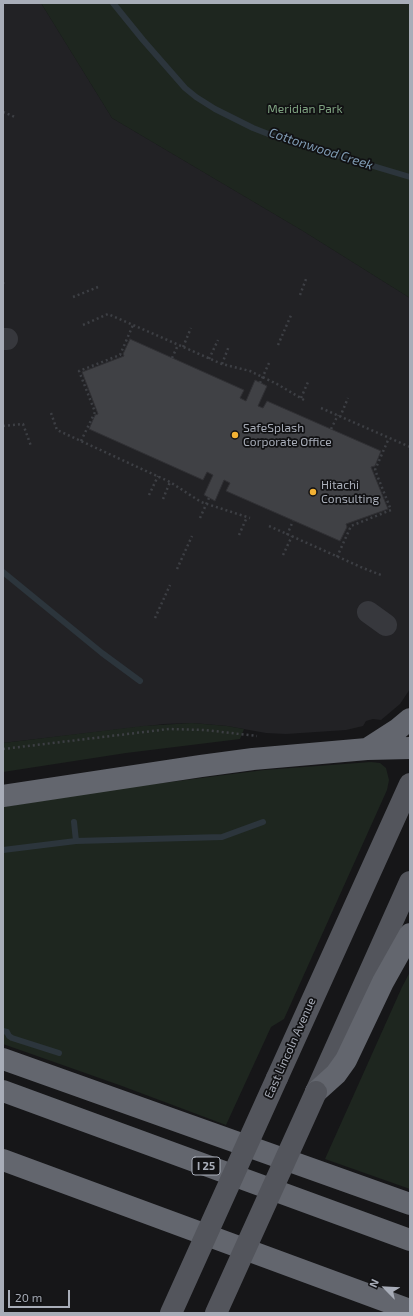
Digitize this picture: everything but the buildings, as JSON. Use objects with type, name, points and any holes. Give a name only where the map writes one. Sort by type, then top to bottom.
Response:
[{"type":"highway","points":[[367,749],[398,729],[410,718]]},
{"type":"highway","points":[[3,796],[201,766],[367,749],[410,748]]},
{"type":"highway","points":[[316,1092],[336,1074],[346,1060],[383,982],[410,934]]},
{"type":"highway","points":[[3,1059],[410,1204]]},
{"type":"highway","name":"I 25","points":[[3,1091],[410,1240]]},
{"type":"highway","points":[[3,1160],[410,1310]]},
{"type":"highway","points":[[3,1174],[124,1205]]},
{"type":"main road","name":"East Lincoln Avenue","points":[[171,1313],[410,784]]},
{"type":"main road","points":[[216,1313],[410,882]]},
{"type":"lane","points":[[368,612],[386,625]]},
{"type":"path","points":[[3,112],[15,117]]},
{"type":"path","points":[[300,295],[306,279]]},
{"type":"path","points":[[73,297],[98,287]]},
{"type":"path","points":[[278,345],[292,313]]},
{"type":"path","points":[[83,325],[108,314],[209,359],[243,369],[263,377],[302,399],[308,382]]},
{"type":"path","points":[[81,441],[95,412],[79,371],[120,355],[133,325]]},
{"type":"path","points":[[183,347],[191,328]]},
{"type":"path","points":[[209,359],[218,340]]},
{"type":"path","points":[[172,358],[178,345]]},
{"type":"path","points":[[222,364],[229,346]]},
{"type":"path","points":[[260,383],[269,363]]},
{"type":"path","points":[[331,429],[348,398]]},
{"type":"path","points":[[321,408],[410,447]]},
{"type":"path","points":[[51,413],[56,430],[158,476],[206,504],[248,517],[239,535]]},
{"type":"path","points":[[3,426],[23,424],[31,446]]},
{"type":"path","points":[[337,557],[351,526],[391,510],[375,470],[389,438]]},
{"type":"path","points":[[149,495],[158,476]]},
{"type":"path","points":[[162,499],[170,482]]},
{"type":"path","points":[[200,518],[209,498]]},
{"type":"path","points":[[288,535],[293,521]]},
{"type":"path","points":[[269,526],[380,575]]},
{"type":"path","points":[[177,569],[192,536]]},
{"type":"path","points":[[283,555],[292,536]]},
{"type":"path","points":[[155,618],[170,585]]},
{"type":"path","points":[[3,749],[169,729],[199,730],[263,736]]},
{"type":"shaded area","points":[[3,3],[41,3],[112,118],[303,231],[410,298],[410,689],[400,704],[381,720],[373,719],[366,721],[363,726],[346,730],[286,734],[266,733],[227,726],[192,723],[164,724],[3,743]]},
{"type":"green space","name":"Meridian Park","points":[[41,3],[410,3],[410,298],[303,231],[112,118]]},
{"type":"green space","points":[[192,723],[244,729],[240,739],[126,753],[3,772],[3,743],[143,726]]},
{"type":"green space","points":[[371,762],[380,763],[386,768],[389,780],[387,790],[284,1019],[271,1027],[226,1125],[3,1044],[3,807],[123,788],[264,770]]},
{"type":"green space","points":[[410,972],[410,1189],[325,1159]]},
{"type":"waterway","name":"Cottonwood Creek","points":[[113,3],[185,88],[215,109],[253,128],[276,137],[410,177]]},
{"type":"waterway","points":[[3,572],[102,653],[140,681]]},
{"type":"waterway","points":[[74,822],[76,841]]},
{"type":"waterway","points":[[3,850],[76,841],[222,837],[263,822]]},
{"type":"waterway","points":[[3,1031],[7,1032],[12,1038],[59,1053]]},
{"type":"place","name":"SafeSplash Corporate Office","points":[[235,435]]},
{"type":"place","name":"Hitachi Consulting","points":[[313,492]]}]
